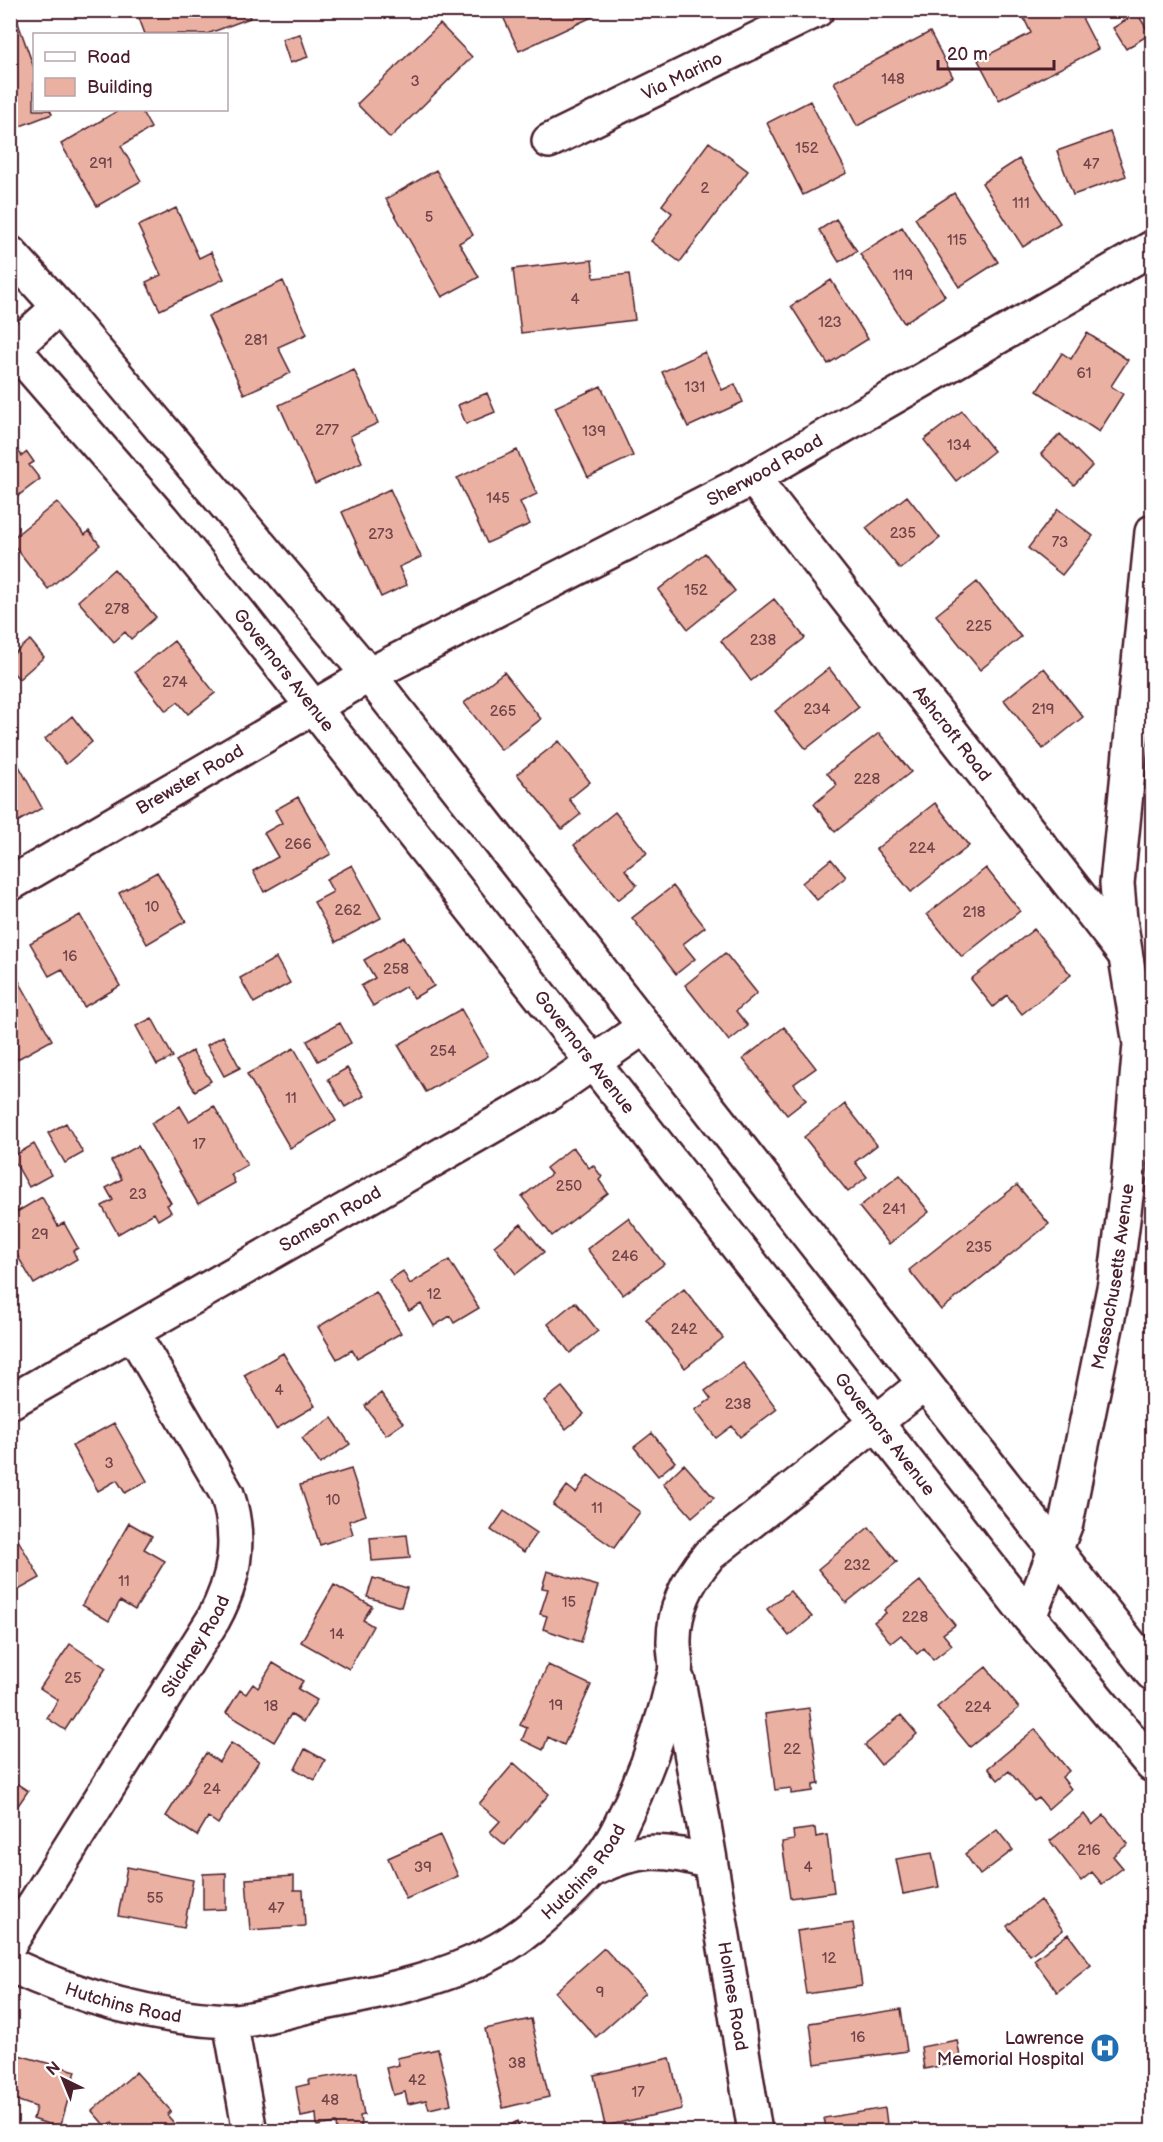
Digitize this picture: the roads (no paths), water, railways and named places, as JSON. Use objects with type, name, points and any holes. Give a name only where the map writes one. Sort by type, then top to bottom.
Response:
[{"type":"street","name":"Via Marino","points":[[549,141],[817,10]]},
{"type":"street","name":"Sherwood Road","points":[[369,675],[753,478],[1152,248]]},
{"type":"street","points":[[10,253],[59,307],[369,675],[1152,1673]]},
{"type":"street","points":[[12,347],[59,307]]},
{"type":"street","name":"Governors Avenue","points":[[12,347],[162,519],[1029,1617],[1152,1765]]},
{"type":"street","name":"Ashcroft Road","points":[[753,478],[1152,988]]},
{"type":"street","name":"Massachusetts Avenue","points":[[1029,1617],[1066,1523],[1115,1283],[1128,1180],[1140,1044],[1125,955],[1117,883],[1152,532]]},
{"type":"street","name":"Brewster Road","points":[[10,884],[369,675]]},
{"type":"street","name":"Samson Road","points":[[10,1402],[548,1094],[644,1027]]},
{"type":"street","name":"Stickney Road","points":[[10,1943],[213,1620],[226,1594],[234,1566],[235,1523],[227,1494],[133,1333]]},
{"type":"street","name":"Hutchins Road","points":[[10,1965],[68,1989],[137,2010],[230,2021],[345,1999],[445,1972],[476,1960],[528,1930],[596,1868],[620,1827],[662,1727],[676,1668],[674,1644],[679,1604],[698,1569],[709,1556],[924,1384]]},
{"type":"street","name":"Holmes Road","points":[[676,1668],[709,1862],[723,1929],[755,2132]]},
{"type":"street","points":[[596,1868],[621,1856],[643,1852],[663,1851],[709,1862]]},
{"type":"street","points":[[230,2021],[250,2132]]},
{"type":"place","name":"Lawrence Memorial Hospital","points":[[1105,2048]]}]
